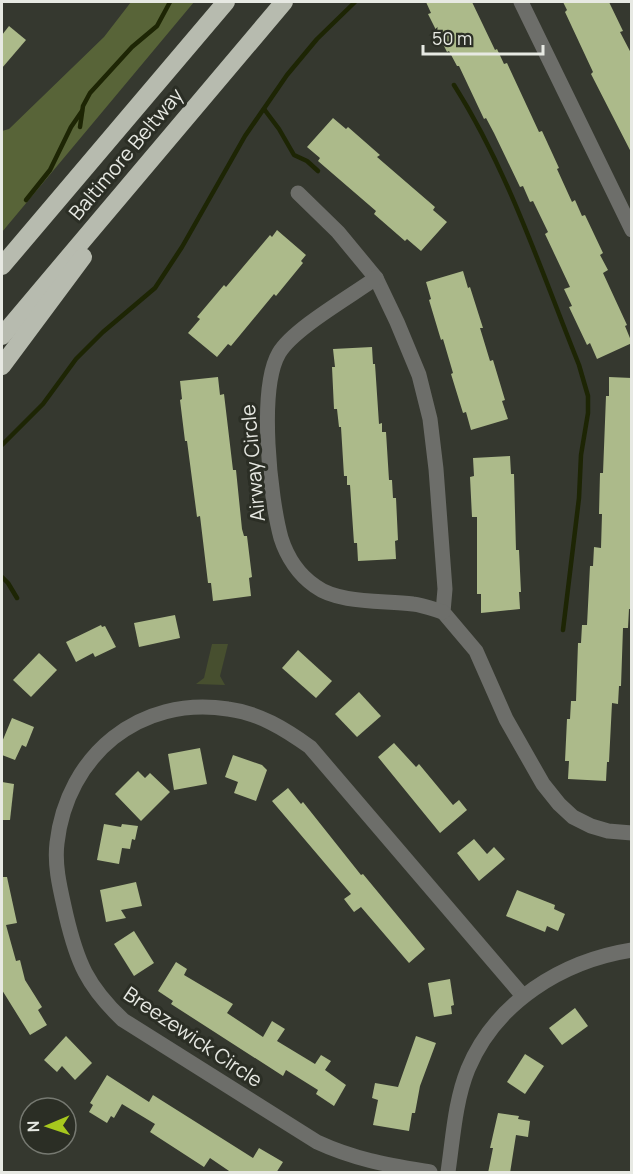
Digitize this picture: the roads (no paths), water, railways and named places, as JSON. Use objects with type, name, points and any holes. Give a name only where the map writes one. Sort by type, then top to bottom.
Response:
[{"type":"highway","name":"Baltimore Beltway","points":[[2,266],[226,2]]},
{"type":"highway","name":"Baltimore Beltway","points":[[2,336],[285,2]]},
{"type":"highway","points":[[2,366],[195,108]]},
{"type":"street","points":[[521,2],[632,230]]},
{"type":"street","points":[[298,193],[338,232],[376,278],[419,375],[430,419],[436,469],[445,589],[443,612],[476,651],[506,719],[543,784],[559,804],[573,817],[591,826],[608,831],[632,833]]},
{"type":"street","name":"Airway Circle","points":[[376,278],[292,336],[278,354],[270,381],[267,408],[272,491],[282,540],[295,567],[315,587],[338,597],[416,604],[443,612]]},
{"type":"street","name":"Breezewick Circle","points":[[430,1173],[345,1155],[317,1142],[123,1020],[102,1000],[86,977],[73,946],[58,877],[56,845],[61,819],[71,792],[87,764],[110,740],[138,721],[168,709],[198,706],[229,709],[259,717],[285,728],[310,747],[523,996]]},
{"type":"street","points":[[447,1173],[461,1090],[468,1070],[489,1034],[523,996],[541,983],[571,967],[598,957],[632,950]]},
{"type":"waterway","points":[[80,127],[83,106],[90,93],[132,47],[157,26],[170,2]]},
{"type":"waterway","points":[[2,445],[43,404],[76,359],[103,332],[155,288],[182,247],[245,136],[287,75],[317,39],[355,2]]},
{"type":"waterway","points":[[454,85],[474,118],[508,187],[579,365],[588,396],[579,498],[563,630]]},
{"type":"waterway","points":[[264,109],[294,155],[307,161],[318,171]]},
{"type":"waterway","points":[[26,200],[50,170],[71,127],[82,111]]},
{"type":"waterway","points":[[2,577],[17,598]]}]
